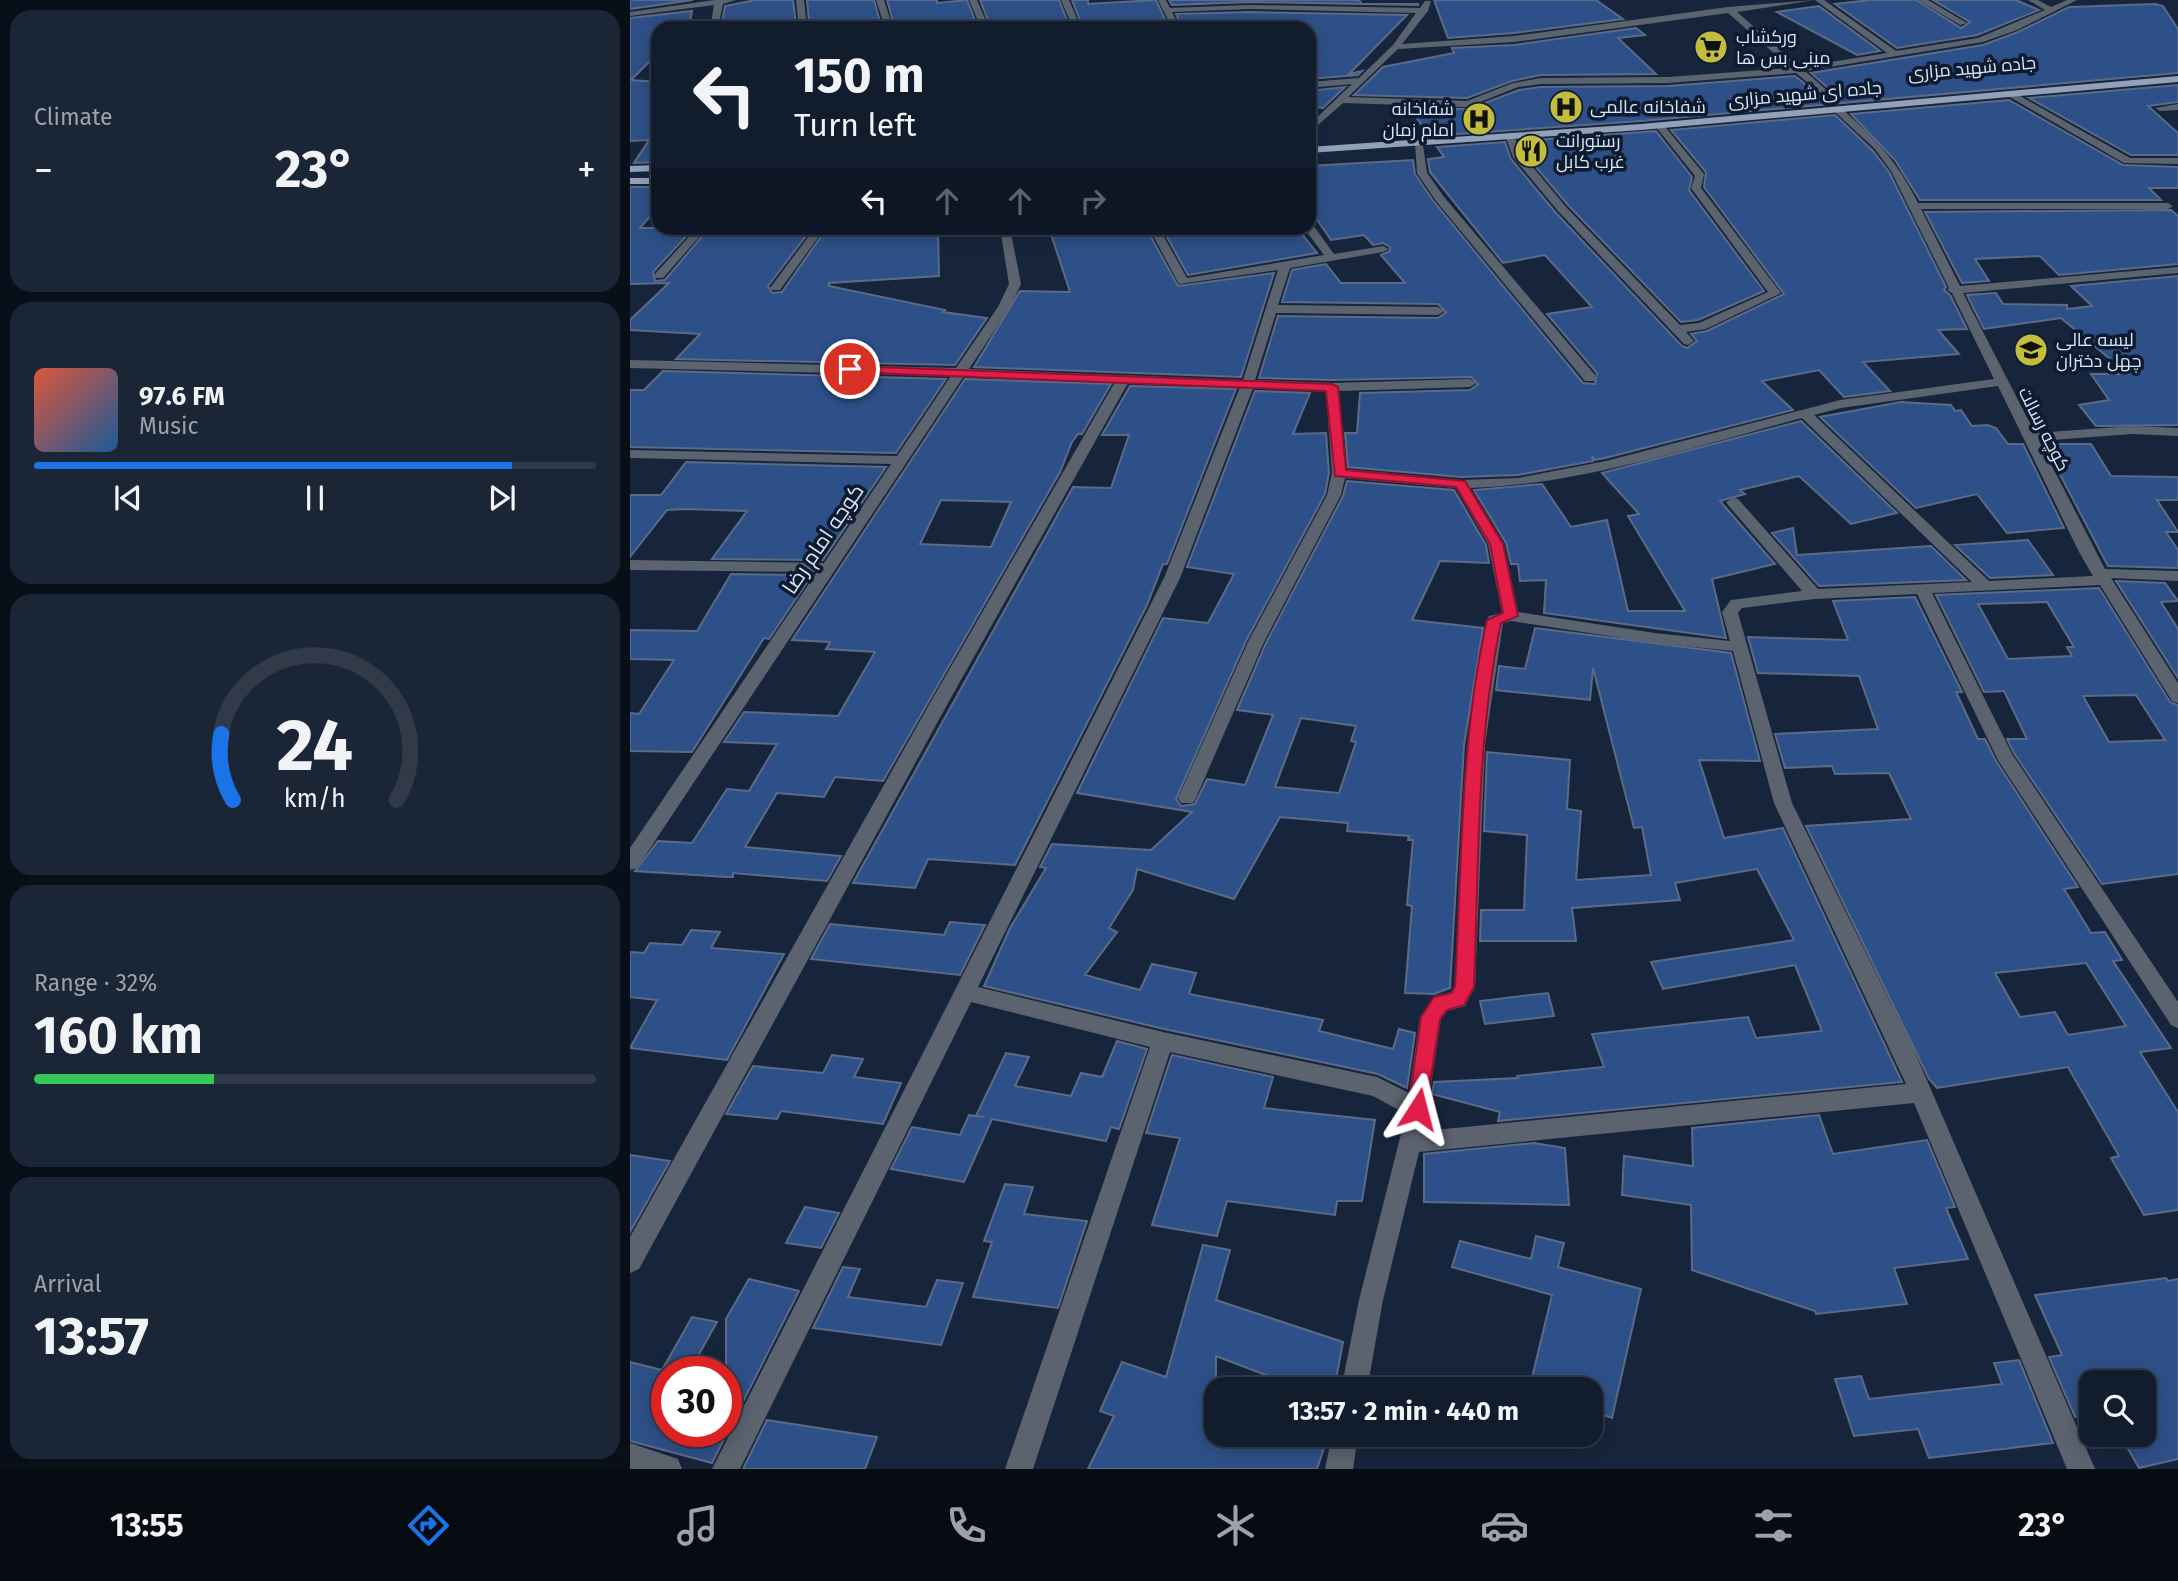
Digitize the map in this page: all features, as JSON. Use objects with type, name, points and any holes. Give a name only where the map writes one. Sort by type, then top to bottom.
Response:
[{"type":"main road","name":"جاده شهید مزاری","points":[[1894,93],[2178,68]]},
{"type":"main road","name":"جاده ای شهید مزاری","points":[[1316,150],[1418,145],[1658,125],[1836,101],[2011,94],[2178,79]]},
{"type":"main road","points":[[1817,99],[1836,101]]},
{"type":"main road","points":[[1316,138],[1631,116]]},
{"type":"main road","points":[[630,169],[651,168]]},
{"type":"main road","points":[[631,182],[651,181]]},
{"type":"street","points":[[630,14],[732,0]]},
{"type":"street","points":[[800,0],[802,21]]},
{"type":"street","points":[[880,0],[887,21]]},
{"type":"street","points":[[973,0],[982,21]]},
{"type":"street","points":[[1065,0],[1074,21]]},
{"type":"street","points":[[1162,0],[1173,21]]},
{"type":"street","points":[[1316,123],[1396,47],[1430,0]]},
{"type":"street","points":[[1396,47],[1514,39],[1811,0]]},
{"type":"street","points":[[1819,0],[1894,54]]},
{"type":"street","points":[[1922,0],[1964,23]]},
{"type":"street","points":[[2032,0],[2052,11]]},
{"type":"street","points":[[1340,100],[1468,104],[1516,85],[1541,81],[1742,78],[1980,40],[2073,0]]},
{"type":"street","points":[[715,21],[719,2]]},
{"type":"street","points":[[1168,10],[1247,4],[1424,10]]},
{"type":"street","name":"کوچه رسالت","points":[[1728,9],[1795,70],[1836,101],[1888,160],[2101,576],[2178,697]]},
{"type":"street","points":[[1316,84],[1362,80]]},
{"type":"street","points":[[2011,94],[2128,161],[2178,161]]},
{"type":"street","points":[[2160,108],[2178,107]]},
{"type":"street","points":[[1658,125],[1700,176],[1696,188],[1775,293],[1702,326],[1677,329]]},
{"type":"street","points":[[1511,138],[1517,155],[1562,209],[1688,341]]},
{"type":"street","points":[[1418,145],[1422,173],[1440,199],[1590,379]]},
{"type":"street","points":[[1913,206],[2168,206]]},
{"type":"street","points":[[659,276],[696,235]]},
{"type":"street","points":[[775,288],[815,235]]},
{"type":"street","name":"کوچه امام رضا","points":[[630,863],[635,846],[829,568],[1004,307],[1016,284],[1006,235]]},
{"type":"street","points":[[1158,235],[1183,282],[1382,248]]},
{"type":"street","points":[[1315,235],[1331,257]]},
{"type":"street","points":[[726,1469],[1172,578],[1248,383],[1285,266]]},
{"type":"street","points":[[1953,290],[2178,270]]},
{"type":"street","points":[[1272,309],[1438,311]]},
{"type":"street","points":[[630,364],[960,372],[1332,387],[1470,383]]},
{"type":"street","points":[[630,1261],[939,703],[1123,380]]},
{"type":"street","points":[[1339,473],[1461,484],[1518,482],[1607,465],[1840,404],[2000,382]]},
{"type":"street","points":[[1187,798],[1256,642],[1334,495],[1339,473],[1332,387]]},
{"type":"street","points":[[1804,413],[1986,586]]},
{"type":"street","points":[[2029,438],[2132,430],[2178,432]]},
{"type":"street","points":[[630,454],[902,460]]},
{"type":"street","points":[[1461,484],[1496,544],[1511,616]]},
{"type":"street","points":[[1733,502],[1814,594]]},
{"type":"street","points":[[630,565],[829,568]]},
{"type":"street","points":[[2081,1469],[1902,1048],[1783,803],[1730,612],[1737,604],[1814,594],[1986,586],[2101,576],[2178,576]]},
{"type":"street","points":[[1922,588],[2004,756],[2178,1018]]},
{"type":"street","points":[[1356,1377],[1371,1300],[1418,1109],[1431,1017],[1441,1003],[1458,1000],[1465,987],[1476,746],[1494,620],[1511,616],[1655,638],[1741,647]]},
{"type":"street","points":[[965,992],[1163,1041],[1377,1087],[1418,1109]]},
{"type":"street","points":[[1019,1469],[1163,1041]]},
{"type":"street","points":[[1409,1143],[1919,1093]]},
{"type":"street","points":[[1339,1469],[1343,1447]]},
{"type":"street","points":[[630,1456],[668,1469]]},
{"type":"building","points":[[630,0],[693,0],[630,9]]},
{"type":"building","points":[[755,0],[793,0],[796,21],[722,21],[725,6]]},
{"type":"building","points":[[807,0],[874,0],[880,21],[809,21]]},
{"type":"building","points":[[887,0],[937,0],[937,3],[967,0],[975,21],[893,21]]},
{"type":"building","points":[[980,0],[1059,0],[1067,21],[988,21]]},
{"type":"building","points":[[1072,0],[1088,0],[1088,4],[1156,0],[1166,21],[1080,21]]},
{"type":"building","points":[[1169,0],[1359,0],[1362,4],[1250,2],[1172,5]]},
{"type":"building","points":[[1434,0],[1596,0],[1623,19],[1514,33],[1448,38]]},
{"type":"building","points":[[1871,0],[1916,0],[1961,28],[1970,22],[1933,0],[2016,0],[2039,10],[1977,35],[1897,48],[1835,4]]},
{"type":"building","points":[[1819,6],[1880,51],[1857,55],[1777,12]]},
{"type":"building","points":[[2163,6],[2178,29],[2178,73],[1641,121],[1429,136],[1414,114],[1407,114],[1407,108],[1469,109],[1519,90],[1541,87],[1668,86],[1795,76],[1830,104],[1837,96],[1811,73],[1983,45],[2018,32],[2069,7]]},
{"type":"building","points":[[692,11],[690,21],[651,21],[651,60],[631,80],[651,81],[651,162],[634,163],[649,140],[630,141],[630,18]]},
{"type":"building","points":[[1250,12],[1407,15],[1349,74],[1362,71],[1358,75],[1316,78],[1316,21],[1179,21],[1176,14]]},
{"type":"building","points":[[1636,28],[1645,35],[1618,38],[1656,74],[1541,75],[1512,81],[1467,98],[1354,95],[1383,67],[1454,53],[1452,48],[1514,45]]},
{"type":"building","points":[[2178,85],[2178,102],[2148,106],[2178,133],[2178,155],[2131,155],[2029,98]]},
{"type":"building","points":[[1345,87],[1323,108],[1316,107],[1316,90]]},
{"type":"building","points":[[2009,100],[2123,165],[2178,167],[2178,188],[2149,188],[2161,200],[1920,200],[1895,160],[1851,114]]},
{"type":"building","points":[[1835,115],[1873,151],[1889,172],[1946,287],[1944,290],[1950,295],[1967,329],[1938,330],[1959,354],[1863,362],[1890,391],[1844,397],[1819,370],[1762,381],[1793,410],[1605,458],[1595,460],[1592,456],[1593,461],[1518,475],[1461,477],[1348,467],[1345,433],[1357,433],[1360,393],[1470,390],[1478,384],[1471,377],[1332,380],[1259,378],[1278,316],[1438,318],[1446,312],[1438,304],[1282,302],[1292,270],[1326,264],[1341,283],[1405,283],[1381,255],[1390,251],[1390,247],[1383,243],[1373,245],[1364,235],[1331,240],[1316,218],[1316,166],[1413,160],[1415,174],[1434,202],[1583,383],[1595,384],[1597,373],[1547,314],[1592,307],[1545,255],[1503,263],[1430,172],[1428,159],[1444,157],[1437,147],[1505,142],[1511,159],[1556,213],[1682,346],[1687,348],[1697,341],[1691,334],[1707,331],[1784,294],[1704,187],[1706,172],[1671,130]]},
{"type":"building","points":[[1656,131],[1692,177],[1689,190],[1764,291],[1698,320],[1681,322],[1568,205],[1524,153],[1519,141]]},
{"type":"building","points":[[630,187],[651,187],[651,215],[640,228],[651,228],[651,235],[687,235],[653,272],[655,281],[665,280],[703,235],[807,235],[768,286],[772,293],[782,292],[822,235],[938,235],[939,276],[829,283],[829,286],[945,310],[943,312],[987,318],[955,365],[676,359],[700,334],[630,330],[630,320],[669,283],[630,284]]},
{"type":"building","points":[[2171,210],[2178,216],[2178,264],[2059,275],[2040,256],[1975,259],[1989,281],[1962,283],[1925,212]]},
{"type":"building","points":[[1051,235],[1150,235],[1178,286],[1274,273],[1241,377],[974,367],[1020,291],[1070,292]]},
{"type":"building","points":[[1166,235],[1303,235],[1317,253],[1188,275]]},
{"type":"building","points":[[2178,276],[2178,425],[2096,426],[2079,405],[2109,400],[2091,374],[2128,374],[2061,318],[1984,329],[1967,295],[1996,293],[2003,304],[2067,305],[2067,309],[2092,306],[2071,286]]},
{"type":"building","points":[[663,371],[946,379],[896,453],[630,447],[630,390],[644,390]]},
{"type":"building","points":[[965,379],[1111,384],[1082,434],[1078,434],[1072,442],[1060,472],[883,781],[835,777],[824,797],[777,793],[745,847],[841,856],[827,881],[733,873],[733,877],[727,877],[635,871],[658,841],[692,843],[727,789],[749,791],[777,744],[724,742],[744,712],[838,716],[875,652],[826,649],[830,642],[792,640]],"holes":[[[941,500],[1011,502],[991,547],[920,544]]]},
{"type":"building","points":[[1130,386],[1236,389],[1167,564],[1163,564],[1147,605],[1015,865],[928,859],[915,888],[853,883],[1073,487],[1111,488],[1129,435],[1102,435]]},
{"type":"building","points":[[1255,391],[1310,393],[1293,434],[1326,433],[1329,473],[1325,494],[1246,641],[1176,799],[1181,806],[1195,804],[1207,779],[1245,785],[1273,715],[1237,710],[1266,643],[1343,496],[1347,481],[1454,490],[1486,545],[1489,563],[1440,561],[1412,620],[1483,628],[1464,745],[1450,988],[1434,994],[1405,993],[1412,906],[1407,905],[1413,840],[1408,840],[1409,836],[1347,831],[1348,823],[1280,817],[1234,899],[1137,869],[1133,890],[1109,928],[1117,932],[1085,975],[1140,990],[1152,964],[1196,973],[1189,994],[1323,1020],[1319,1031],[1393,1049],[1399,1029],[1415,1033],[1407,1088],[1378,1074],[1164,1029],[984,986],[1010,928],[1046,868],[1040,867],[1052,844],[1151,850],[1192,812],[1077,793],[1163,618],[1208,623],[1234,574],[1187,567]],"holes":[[[1301,718],[1356,726],[1351,741],[1356,742],[1339,793],[1275,787]]]},
{"type":"building","points":[[1901,402],[1951,405],[1955,411],[1961,410],[1972,426],[1988,425],[1996,428],[2008,444],[2023,444],[2064,528],[2007,533],[1977,494],[1916,508],[1820,417]]},
{"type":"building","points":[[1801,421],[1897,513],[1851,524],[1799,476],[1740,490],[1745,494],[1720,501],[1775,564],[1712,579],[1726,638],[1544,613],[1546,580],[1520,581],[1518,564],[1511,564],[1506,543],[1474,490],[1542,484],[1571,527],[1607,520],[1628,611],[1685,611],[1628,516],[1639,514],[1602,473]]},
{"type":"building","points":[[2044,444],[2091,444],[2111,476],[2178,477],[2178,500],[2157,500],[2178,532],[2166,532],[2178,550],[2178,568],[2108,566]]},
{"type":"building","points":[[686,462],[886,467],[823,560],[712,559],[747,511],[685,509],[667,510],[630,557],[630,495],[661,495]]},
{"type":"building","points":[[1793,528],[1797,555],[1931,546],[1966,580],[1819,586],[1772,533]]},
{"type":"building","points":[[2028,540],[2053,575],[1990,578],[1955,545]]},
{"type":"building","points":[[731,574],[812,575],[769,639],[764,638],[692,752],[630,751],[630,713],[639,714],[674,660],[630,659],[630,630],[697,631]]},
{"type":"building","points":[[2116,581],[2165,583],[2178,601],[2161,602],[2178,629],[2178,678]]},
{"type":"building","points":[[2099,588],[2170,702],[2178,705],[2178,874],[2102,884],[2014,753],[2007,739],[2027,739],[2004,691],[1984,692],[1936,595]],"holes":[[[2047,602],[2074,647],[2067,647],[2072,656],[2008,659],[1978,604]],[[2136,695],[2165,740],[2109,742],[2083,696]]]},
{"type":"building","points":[[1915,597],[1962,692],[1956,692],[1978,739],[1985,739],[1996,761],[2078,887],[2064,889],[2091,933],[2105,932],[2122,960],[2113,961],[2171,1048],[2140,1052],[2178,1112],[2178,1210],[2144,1215],[2111,1158],[2119,1156],[2068,1067],[1937,1088],[1929,1079],[1806,826],[1911,819],[1889,773],[1835,774],[1832,766],[1785,768],[1775,734],[1878,729],[1859,676],[1758,673],[1748,637],[1848,640],[1833,601]],"holes":[[[2086,963],[2126,1026],[2068,1035],[2055,1012],[2020,1017],[1995,973]]]},
{"type":"building","points":[[1535,628],[1731,653],[1760,761],[1699,760],[1724,838],[1783,828],[1902,1082],[1498,1121],[1500,1112],[1432,1094],[1434,1082],[1518,1078],[1517,1076],[1604,1067],[1592,1034],[1748,1017],[1756,1038],[1822,1031],[1795,965],[1663,989],[1651,962],[1794,940],[1757,869],[1675,883],[1680,900],[1572,908],[1576,941],[1480,941],[1481,910],[1524,910],[1527,835],[1484,831],[1487,752],[1570,760],[1567,809],[1581,811],[1576,880],[1651,875],[1642,827],[1634,828],[1593,668],[1590,700],[1496,690],[1499,666],[1525,669]]},
{"type":"building","points":[[950,922],[985,925],[960,975],[811,959],[830,924],[944,935]]},
{"type":"building","points":[[691,930],[720,932],[711,948],[784,954],[727,1060],[630,1048],[657,1000],[630,997],[630,952],[644,953],[650,943],[682,945]]},
{"type":"building","points":[[1548,993],[1554,1016],[1485,1024],[1480,1001]]},
{"type":"building","points":[[1117,1041],[1147,1049],[1119,1129],[1111,1127],[1106,1141],[992,1119],[964,1182],[891,1169],[912,1127],[960,1135],[969,1115],[976,1116],[1006,1053],[1029,1057],[1015,1086],[1071,1096],[1081,1073],[1102,1077]]},
{"type":"building","points":[[832,1055],[863,1059],[854,1077],[901,1083],[883,1124],[781,1111],[777,1119],[726,1114],[753,1066],[823,1073]]},
{"type":"building","points":[[1172,1055],[1273,1077],[1264,1108],[1375,1120],[1362,1201],[1337,1201],[1335,1215],[1227,1201],[1217,1236],[1152,1225],[1180,1138],[1146,1133]]},
{"type":"building","points":[[1819,1115],[1833,1154],[1927,1140],[1955,1207],[1946,1208],[1968,1259],[1894,1268],[1907,1304],[1816,1314],[1815,1311],[1692,1270],[1691,1205],[1622,1195],[1624,1156],[1693,1166],[1692,1128]]},
{"type":"building","points":[[1534,1143],[1565,1148],[1569,1205],[1424,1202],[1424,1154]]},
{"type":"building","points":[[630,1155],[670,1161],[630,1232]]},
{"type":"building","points":[[1005,1184],[1033,1187],[1024,1214],[1087,1221],[1058,1308],[973,1297],[992,1242],[984,1241]]},
{"type":"building","points":[[805,1207],[839,1213],[821,1248],[786,1243]]},
{"type":"building","points":[[1536,1236],[1564,1243],[1558,1267],[1641,1289],[1612,1418],[1603,1415],[1603,1377],[1532,1377],[1552,1295],[1452,1267],[1460,1241],[1531,1259]]},
{"type":"building","points":[[1203,1245],[1230,1250],[1216,1300],[1343,1342],[1336,1377],[1271,1377],[1216,1356],[1216,1377],[1204,1377],[1204,1447],[1321,1447],[1324,1448],[1317,1469],[1088,1469],[1114,1416],[1100,1411],[1122,1362],[1166,1377]]},
{"type":"building","points":[[843,1267],[860,1269],[848,1297],[926,1307],[937,1280],[963,1283],[941,1345],[813,1328]]},
{"type":"building","points":[[2166,1278],[2168,1281],[2178,1279],[2178,1459],[2139,1468],[2127,1447],[2156,1447],[2156,1370],[2079,1370],[2079,1416],[2075,1417],[2049,1357],[2062,1355],[2035,1295]]},
{"type":"building","points":[[749,1279],[799,1291],[742,1404],[742,1356],[726,1356],[726,1319]]},
{"type":"building","points":[[692,1317],[717,1322],[698,1356],[670,1356]]},
{"type":"building","points":[[2019,1360],[2053,1443],[1929,1458],[1918,1429],[1854,1436],[1835,1379],[1861,1376],[1869,1399],[2002,1384],[1994,1363]]},
{"type":"building","points":[[630,1362],[651,1367],[651,1447],[630,1441]]},
{"type":"building","points":[[767,1420],[877,1437],[865,1469],[743,1469]]},
{"type":"building","points":[[652,1447],[720,1447],[712,1463]]},
{"type":"place","name":"ورکشاب مینی بس ها","points":[[1711,47]]},
{"type":"place","name":"شفاخانه عالمی","points":[[1566,107]]},
{"type":"place","name":"شفاخانه امام زمان","points":[[1479,119]]},
{"type":"place","name":"رستورانت غرب کابل","points":[[1531,151]]},
{"type":"place","name":"لیسه عالی چهل دختران","points":[[2031,350]]},
{"type":"route","points":[[850,369],[1332,387],[1339,473],[1461,484],[1496,544],[1511,616],[1494,620],[1476,746],[1465,987],[1458,1000],[1441,1003],[1431,1017],[1418,1109]]}]
